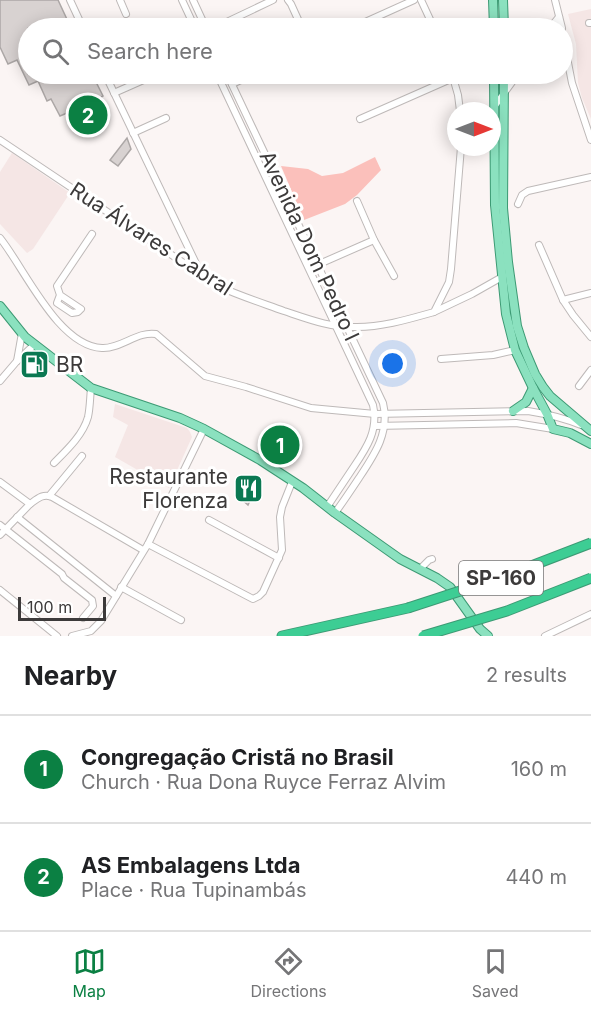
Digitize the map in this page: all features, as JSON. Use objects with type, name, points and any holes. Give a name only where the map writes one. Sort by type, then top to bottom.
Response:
[{"type":"highway","name":"SP-160","points":[[282,636],[408,608],[497,579],[591,543]]},
{"type":"highway","name":"SP-160","points":[[423,636],[507,611],[591,578]]},
{"type":"main road","points":[[493,0],[496,18]]},
{"type":"main road","points":[[503,0],[504,18]]},
{"type":"main road","points":[[493,102],[494,84]]},
{"type":"main road","points":[[504,84],[503,208],[508,262],[518,326],[524,348],[543,387],[550,396],[590,430]]},
{"type":"main road","points":[[494,156],[495,205],[506,314],[516,350],[554,429],[570,433],[591,444]]},
{"type":"main road","points":[[0,306],[34,345],[91,388],[180,418],[204,429],[260,460],[400,559],[437,578],[450,587],[481,633],[488,636]]},
{"type":"main road","points":[[513,411],[526,402],[533,388]]},
{"type":"street","points":[[70,0],[78,18]]},
{"type":"street","points":[[120,0],[126,14]]},
{"type":"street","points":[[190,18],[183,2],[192,0],[201,18]]},
{"type":"street","points":[[235,18],[273,0]]},
{"type":"street","points":[[288,0],[297,18]]},
{"type":"street","points":[[374,18],[414,0]]},
{"type":"street","points":[[421,0],[429,18]]},
{"type":"street","points":[[555,0],[559,17]]},
{"type":"street","points":[[110,84],[202,277]]},
{"type":"street","points":[[114,93],[134,84]]},
{"type":"street","name":"Avenida Dom Pedro I","points":[[222,84],[373,405],[375,426],[368,446],[327,507]]},
{"type":"street","name":"Avenida Dom Pedro I","points":[[232,84],[383,403],[386,414],[382,439],[375,453],[335,513]]},
{"type":"street","points":[[360,119],[436,84]]},
{"type":"street","points":[[454,84],[457,102]]},
{"type":"street","points":[[498,102],[511,84]]},
{"type":"street","points":[[573,84],[589,127],[591,140]]},
{"type":"street","points":[[133,132],[166,118]]},
{"type":"street","points":[[247,139],[256,134]]},
{"type":"street","name":"Rua Álvares Cabral","points":[[0,140],[202,277],[239,295],[314,321],[347,327],[382,325],[434,312],[502,277]]},
{"type":"street","points":[[434,312],[443,295],[451,269],[461,156]]},
{"type":"street","points":[[518,204],[522,195],[528,191],[591,177]]},
{"type":"street","points":[[357,201],[374,240],[394,276]]},
{"type":"street","points":[[60,295],[57,286],[92,234]]},
{"type":"street","points":[[0,238],[56,320],[79,340],[97,347],[112,347],[148,334],[156,334],[205,376],[311,408],[375,414],[528,411],[567,419],[590,430]]},
{"type":"street","points":[[317,265],[374,240]]},
{"type":"street","points":[[539,244],[563,300],[591,337]]},
{"type":"street","points":[[563,300],[591,293]]},
{"type":"street","points":[[16,361],[22,333]]},
{"type":"street","points":[[0,381],[16,361],[34,345]]},
{"type":"street","points":[[441,359],[493,355],[516,350]]},
{"type":"street","points":[[579,386],[591,370]]},
{"type":"street","points":[[54,463],[73,444],[86,423],[91,388]]},
{"type":"street","points":[[375,426],[516,423],[554,429]]},
{"type":"street","points":[[72,636],[91,631],[97,626],[146,547],[204,429]]},
{"type":"street","points":[[49,496],[82,456]]},
{"type":"street","points":[[0,482],[30,504]]},
{"type":"street","points":[[0,535],[3,527],[30,504],[42,496],[49,496],[252,599],[263,592],[282,550],[280,517],[292,482]]},
{"type":"street","points":[[17,517],[116,596]]},
{"type":"street","points":[[209,520],[279,558]]},
{"type":"street","points":[[3,527],[92,600],[93,606],[83,618]]},
{"type":"street","points":[[420,569],[432,559]]},
{"type":"street","points":[[121,587],[181,620]]},
{"type":"street","points":[[0,590],[57,636]]},
{"type":"street","points":[[545,636],[591,614]]},
{"type":"shaded area","points":[[591,9],[591,119],[578,83],[573,18],[569,18],[568,14]]},
{"type":"shaded area","points":[[12,153],[70,193],[33,249],[27,253],[0,224],[0,172]]},
{"type":"shaded area","points":[[375,157],[381,170],[357,195],[345,204],[304,220],[281,166],[308,169],[322,176],[343,173]]},
{"type":"shaded area","points":[[115,404],[187,428],[190,432],[192,437],[169,488],[115,457],[128,425],[113,417]]},
{"type":"building","points":[[0,0],[58,0],[66,18],[18,18],[18,62],[17,60],[8,64],[0,47]]},
{"type":"building","points":[[39,84],[97,84],[109,115],[75,131],[67,113],[60,116],[51,99],[47,101]]},
{"type":"building","points":[[127,138],[131,149],[118,166],[110,160]]},
{"type":"building","name":"BR","points":[[32,354],[46,365],[37,376],[24,366]]},
{"type":"building","points":[[277,424],[299,436],[280,465],[261,453]]},
{"type":"building","name":"Restaurante Florenza","points":[[248,476],[259,481],[248,505],[238,496]]},
{"type":"place","name":"AS Embalagens Ltda","points":[[88,115]]},
{"type":"place","name":"BR","points":[[35,365]]},
{"type":"place","name":"Congregação Cristã no Brasil","points":[[280,445]]},
{"type":"place","name":"Restaurante Florenza","points":[[249,489]]}]
